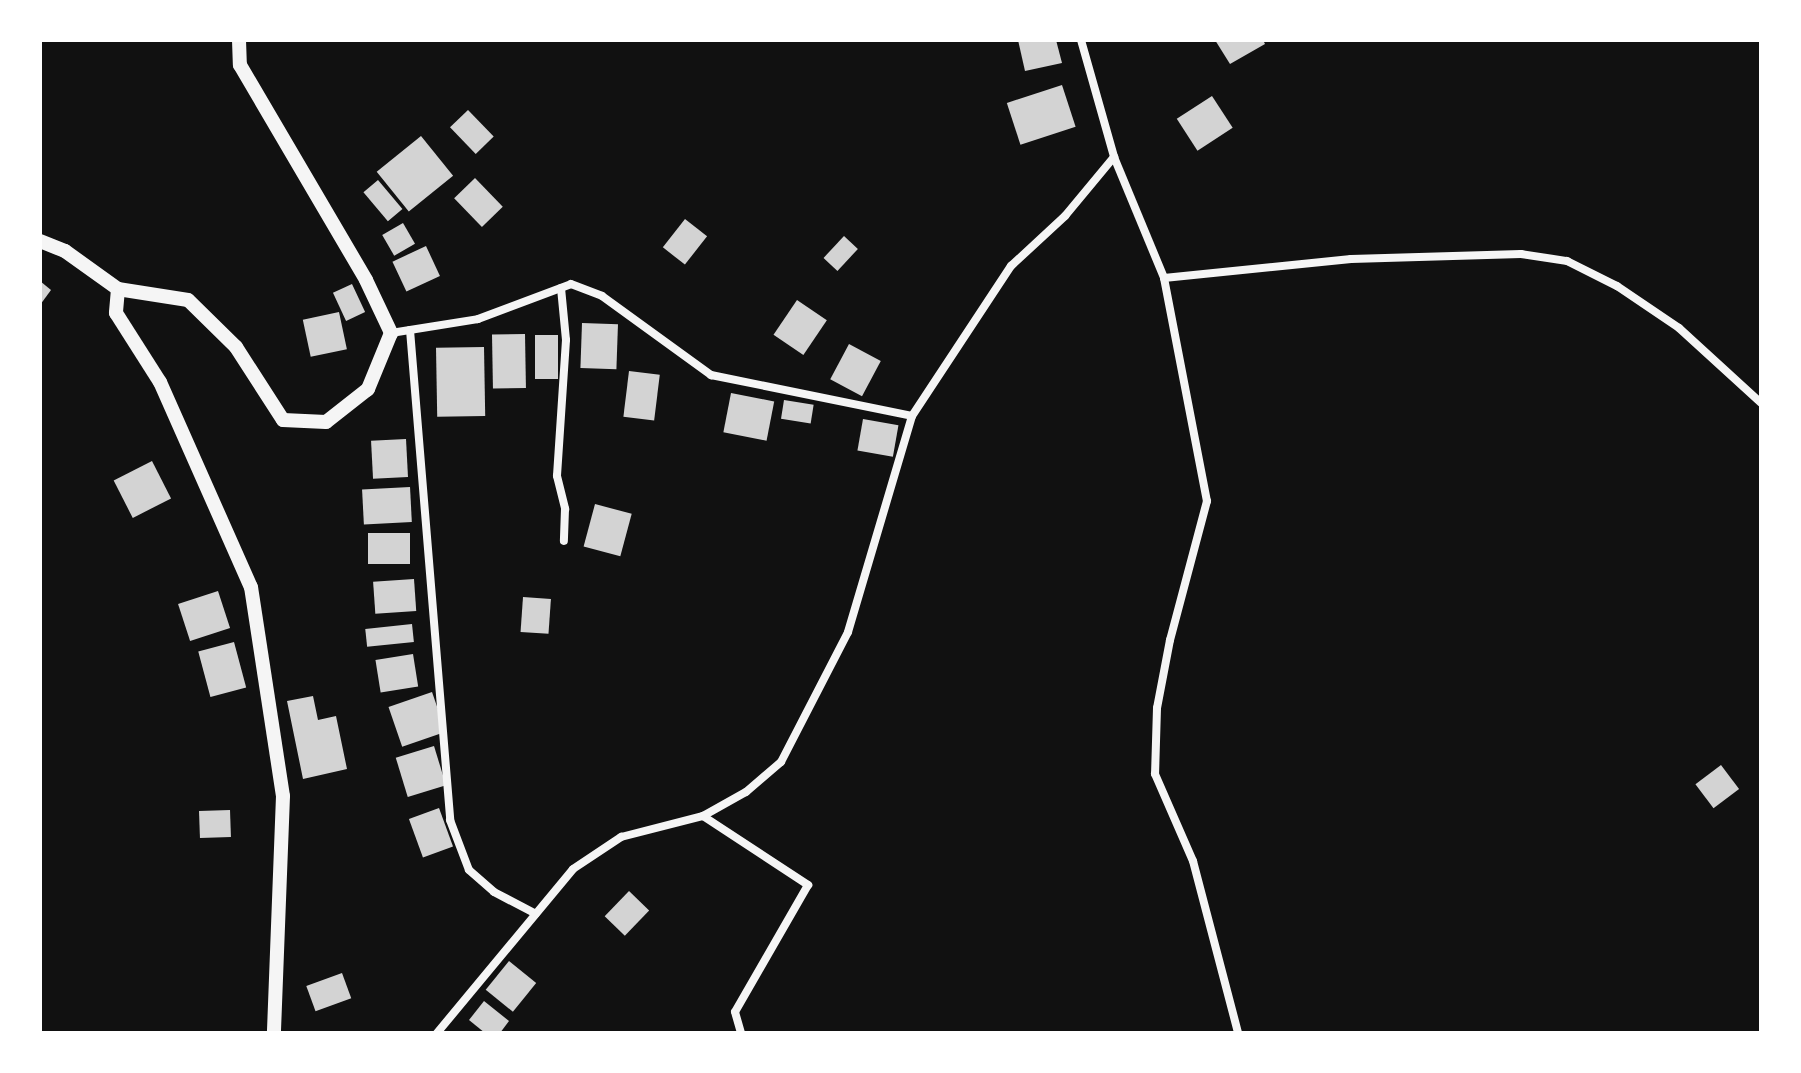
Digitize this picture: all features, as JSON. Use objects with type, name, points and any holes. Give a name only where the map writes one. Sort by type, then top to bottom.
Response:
[{"type":"street","points":[[40,241],[65,251],[118,289],[188,300],[236,347],[283,420],[326,422],[368,389],[391,333],[366,280],[240,65],[239,40]]},
{"type":"street","points":[[1081,40],[1114,157],[1164,278],[1207,501],[1167,653],[1157,708],[1155,774],[1193,861],[1238,1033]]},
{"type":"street","points":[[437,1033],[573,869],[621,837],[703,816],[746,792],[781,762],[848,632],[912,416],[1011,266],[1065,216],[1114,157]]},
{"type":"street","points":[[1164,278],[1351,259],[1521,254],[1567,261],[1617,286],[1679,328],[1761,403]]},
{"type":"street","points":[[391,333],[478,319],[571,284],[602,296],[711,375],[912,416]]},
{"type":"street","points":[[561,288],[566,340],[557,476],[565,509],[564,541]]},
{"type":"street","points":[[118,289],[116,313],[160,382],[251,587],[283,796],[274,1033]]},
{"type":"street","points":[[410,330],[450,820],[469,870],[494,892],[536,914]]},
{"type":"street","points":[[703,816],[808,885],[735,1012],[741,1033]]},
{"type":"building","points":[[1018,40],[1056,40],[1062,63],[1025,71]]},
{"type":"building","points":[[1215,40],[1263,40],[1265,44],[1230,64]]},
{"type":"building","points":[[1062,85],[1076,127],[1020,145],[1007,103]]},
{"type":"building","points":[[1212,96],[1233,128],[1197,151],[1177,119]]},
{"type":"building","points":[[468,110],[494,137],[476,154],[450,127]]},
{"type":"building","points":[[421,136],[453,176],[409,212],[377,172]]},
{"type":"building","points":[[475,178],[503,207],[482,227],[454,198]]},
{"type":"building","points":[[378,180],[402,209],[388,221],[363,192]]},
{"type":"building","points":[[685,219],[707,236],[685,265],[663,247]]},
{"type":"building","points":[[403,223],[415,244],[394,256],[382,235]]},
{"type":"building","points":[[844,236],[858,249],[837,271],[824,258]]},
{"type":"building","points":[[426,246],[440,276],[406,292],[392,262]]},
{"type":"building","points":[[40,281],[51,290],[40,305]]},
{"type":"building","points":[[352,284],[365,312],[346,321],[333,293]]},
{"type":"building","points":[[797,300],[827,320],[803,355],[774,335]]},
{"type":"building","points":[[339,312],[347,349],[311,357],[303,320]]},
{"type":"building","points":[[582,323],[618,324],[616,369],[580,368]]},
{"type":"building","points":[[525,334],[526,388],[493,389],[492,335]]},
{"type":"building","points":[[535,335],[558,335],[558,379],[535,379]]},
{"type":"building","points":[[849,344],[881,361],[862,396],[830,379]]},
{"type":"building","points":[[484,347],[485,416],[437,417],[436,348]]},
{"type":"building","points":[[629,371],[660,375],[654,420],[623,417]]},
{"type":"building","points":[[731,393],[774,401],[767,441],[723,432]]},
{"type":"building","points":[[784,400],[814,405],[811,423],[781,419]]},
{"type":"building","points":[[863,419],[898,425],[893,457],[857,451]]},
{"type":"building","points":[[406,439],[408,477],[373,479],[371,441]]},
{"type":"building","points":[[152,461],[171,498],[133,518],[114,481]]},
{"type":"building","points":[[410,487],[412,522],[364,524],[362,490]]},
{"type":"building","points":[[595,504],[632,514],[620,556],[584,547]]},
{"type":"building","points":[[368,533],[410,533],[410,564],[368,564]]},
{"type":"building","points":[[414,579],[416,611],[375,614],[373,582]]},
{"type":"building","points":[[218,591],[230,628],[190,641],[178,604]]},
{"type":"building","points":[[523,597],[551,599],[548,634],[521,632]]},
{"type":"building","points":[[412,624],[414,642],[367,647],[365,629]]},
{"type":"building","points":[[234,642],[246,687],[210,697],[198,652]]},
{"type":"building","points":[[413,654],[418,687],[381,693],[375,660]]},
{"type":"building","points":[[432,692],[446,732],[402,747],[389,707]]},
{"type":"building","points":[[313,696],[318,720],[336,716],[347,769],[303,779],[287,701]]},
{"type":"building","points":[[434,746],[446,785],[408,797],[396,758]]},
{"type":"building","points":[[1721,765],[1739,789],[1713,808],[1695,784]]},
{"type":"building","points":[[439,808],[453,847],[423,857],[409,819]]},
{"type":"building","points":[[230,810],[231,837],[200,838],[199,811]]},
{"type":"building","points":[[629,891],[649,910],[625,936],[605,916]]},
{"type":"building","points":[[509,961],[536,983],[513,1012],[486,990]]},
{"type":"building","points":[[342,973],[351,998],[316,1011],[306,986]]},
{"type":"building","points":[[484,1001],[509,1021],[500,1033],[485,1033],[469,1020]]}]
